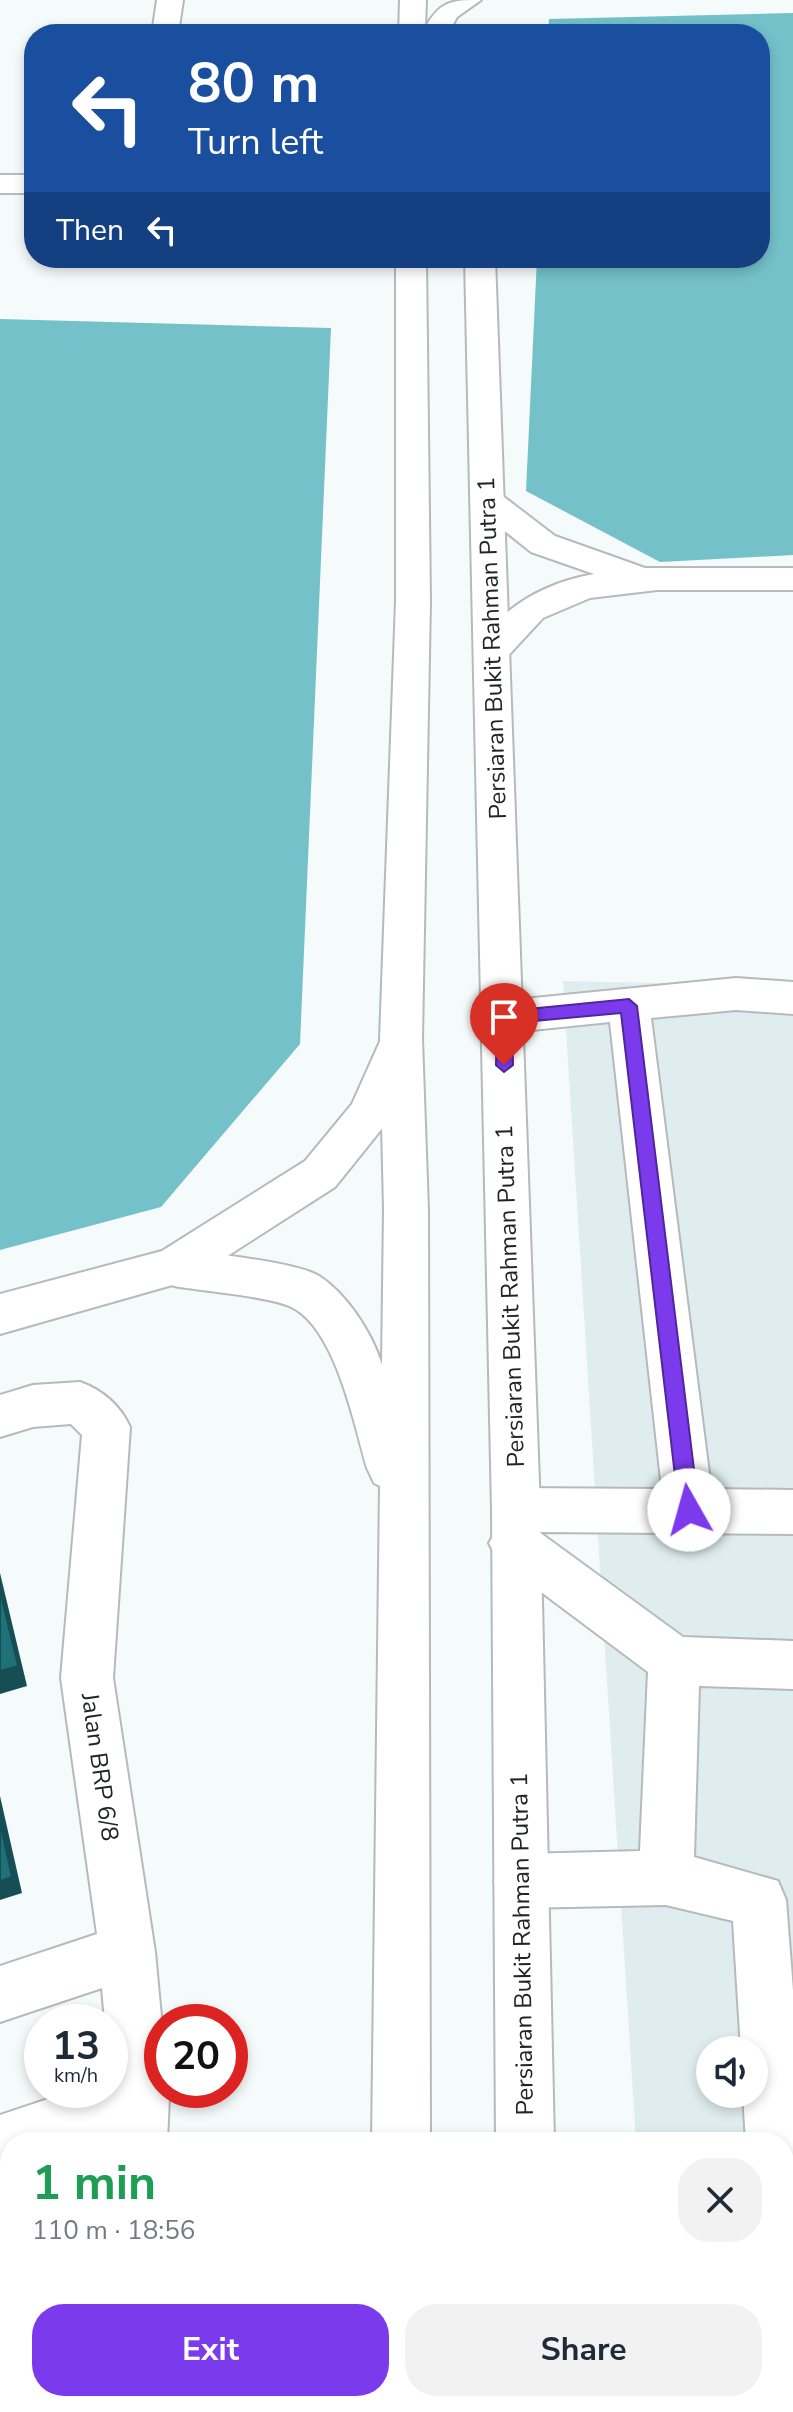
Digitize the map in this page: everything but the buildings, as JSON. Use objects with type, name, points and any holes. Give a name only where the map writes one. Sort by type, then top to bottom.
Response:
[{"type":"main road","points":[[166,24],[170,0]]},
{"type":"main road","points":[[412,24],[413,0]]},
{"type":"main road","points":[[440,24],[447,12],[471,8]]},
{"type":"main road","points":[[0,184],[24,184]]},
{"type":"main road","points":[[401,2132],[406,1210],[401,1039],[413,601],[411,268]]},
{"type":"main road","name":"Persiaran Bukit Rahman Putra 1","points":[[480,268],[503,1017],[525,2132]]},
{"type":"main road","points":[[488,501],[543,544],[640,579]]},
{"type":"main road","points":[[492,651],[530,611],[561,594],[640,579],[793,579]]},
{"type":"main road","points":[[503,1017],[736,994],[793,998]]},
{"type":"main road","points":[[629,1006],[689,1510]]},
{"type":"main road","points":[[0,1314],[174,1267],[320,1174],[369,1114],[401,1039]]},
{"type":"main road","points":[[174,1267],[302,1289],[328,1312],[356,1356],[403,1505]]},
{"type":"main road","name":"Jalan BRP 6/8","points":[[0,1416],[33,1406],[80,1403],[106,1427],[105,1475],[87,1678],[127,1952],[139,2120]]},
{"type":"main road","points":[[515,1527],[689,1510],[793,1512]]},
{"type":"main road","points":[[515,1527],[674,1661],[793,1665]]},
{"type":"main road","points":[[666,1878],[674,1661]]},
{"type":"main road","points":[[521,1881],[666,1878],[776,1903],[775,2132]]},
{"type":"main road","points":[[0,1994],[127,1952]]},
{"type":"main road","points":[[70,2132],[139,2120]]},
{"type":"shaded area","points":[[793,13],[793,555],[660,562],[526,491],[537,268],[770,268],[770,24],[549,24],[549,19]]},
{"type":"shaded area","points":[[0,319],[331,328],[300,1044],[161,1207],[0,1250]]},
{"type":"shaded area","points":[[563,981],[793,986],[793,2132],[635,2132]]},
{"type":"route","points":[[504,1065],[503,1017],[629,1006],[689,1510]]}]
